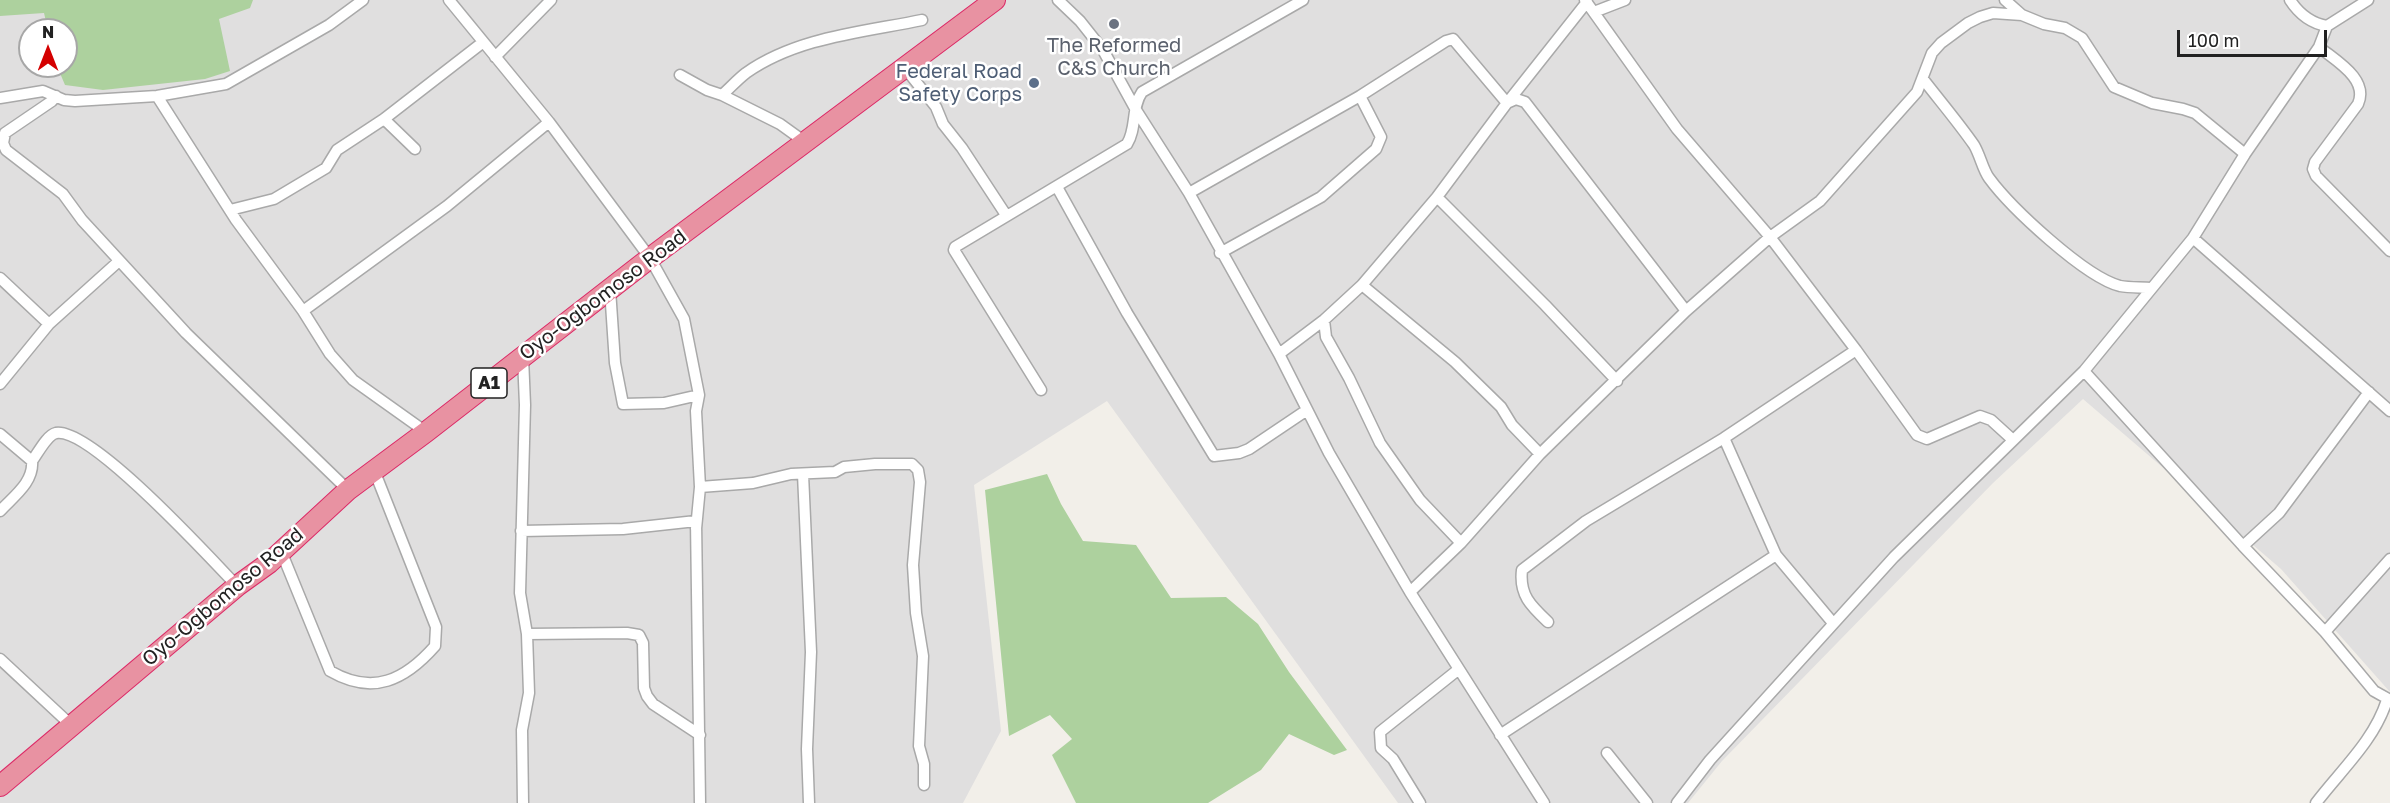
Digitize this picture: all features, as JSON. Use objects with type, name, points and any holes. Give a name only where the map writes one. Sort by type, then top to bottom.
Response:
[{"type":"highway","name":"Oyo-Ogbomoso Road","points":[[0,786],[237,586],[269,563],[280,550],[348,490],[650,258],[995,0]]},
{"type":"street","points":[[0,98],[43,91],[64,100],[75,101],[157,96],[226,84],[329,25],[363,0]]},
{"type":"street","points":[[449,0],[549,122],[650,258],[684,319],[699,395],[696,411],[700,487],[696,529]]},
{"type":"street","points":[[495,57],[551,0]]},
{"type":"street","points":[[1058,0],[1080,21],[1103,50],[1136,110],[1189,194],[1278,354],[1329,453],[1410,592],[1544,803]]},
{"type":"street","points":[[1041,390],[954,250],[957,244],[1127,144],[1133,134],[1137,100],[1142,92],[1303,0]]},
{"type":"street","points":[[1593,12],[1625,0]]},
{"type":"street","points":[[2005,0],[2022,15]]},
{"type":"street","points":[[2290,0],[2305,18],[2315,24],[2326,26]]},
{"type":"street","points":[[1677,803],[1710,760],[1894,557],[2084,371],[2193,238],[2245,154],[2319,47],[2326,26],[2368,0]]},
{"type":"street","points":[[1278,354],[1324,320],[1362,285],[1437,197],[1586,1],[1677,129],[1770,237],[1917,435],[1927,439],[1980,416],[1991,420],[2013,440]]},
{"type":"street","points":[[1410,592],[1461,543],[1540,454],[1686,311],[1770,237],[1820,201],[1917,92],[1932,52],[1968,23],[1993,13],[2022,15],[2044,24],[2065,28],[2082,39],[2114,87],[2152,103],[2195,113],[2245,154]]},
{"type":"street","points":[[722,95],[747,73],[780,54],[829,37],[922,20]]},
{"type":"street","points":[[1189,194],[1360,96],[1446,41],[1453,39],[1507,103]]},
{"type":"street","points":[[230,210],[274,199],[326,168],[337,150],[384,119],[482,43]]},
{"type":"street","points":[[2319,47],[2354,76],[2359,83],[2362,97],[2315,162],[2313,169],[2316,176],[2390,251]]},
{"type":"street","points":[[905,68],[936,107],[943,124],[962,148],[1006,215]]},
{"type":"street","points":[[680,75],[780,124],[806,142]]},
{"type":"street","points":[[1923,79],[1973,144],[1982,160],[1986,176],[2044,235],[2089,271],[2103,279],[2121,286],[2152,288]]},
{"type":"street","points":[[56,96],[5,133],[1,143],[6,150],[63,194],[82,220],[186,333],[348,490]]},
{"type":"street","points":[[157,96],[230,210],[303,311],[330,354],[353,380],[426,432]]},
{"type":"street","points":[[1220,253],[1321,197],[1376,149],[1381,137],[1360,96]]},
{"type":"street","points":[[1507,103],[1516,99],[1525,102],[1686,311]]},
{"type":"street","points":[[384,119],[415,149]]},
{"type":"street","points":[[303,311],[447,206],[549,122]]},
{"type":"street","points":[[1057,187],[1127,313],[1214,456],[1239,453],[1249,449],[1307,410]]},
{"type":"street","points":[[1437,197],[1617,381]]},
{"type":"street","points":[[2193,238],[2390,411]]},
{"type":"street","points":[[0,384],[49,324],[119,261]]},
{"type":"street","points":[[0,278],[49,324]]},
{"type":"street","points":[[1362,285],[1455,362],[1501,407],[1512,425],[1540,454]]},
{"type":"street","points":[[610,289],[615,363],[623,404],[664,403],[699,395]]},
{"type":"street","points":[[1324,320],[1326,337],[1349,378],[1380,443],[1420,500],[1461,543]]},
{"type":"street","points":[[1548,622],[1530,605],[1521,584],[1522,570],[1586,521],[1724,438],[1856,350]]},
{"type":"street","points":[[523,356],[525,405],[520,593],[527,634],[529,693],[522,730],[523,803]]},
{"type":"street","points":[[2084,371],[2243,546],[2325,632],[2374,691],[2389,700],[2356,756],[2316,803]]},
{"type":"street","points":[[2243,546],[2279,513],[2369,392]]},
{"type":"street","points":[[0,511],[30,478],[33,471],[32,461],[51,435],[56,433],[75,436],[146,493],[237,586]]},
{"type":"street","points":[[0,434],[32,461]]},
{"type":"street","points":[[1724,438],[1776,555],[1833,623]]},
{"type":"street","points":[[700,487],[753,483],[791,474],[835,472],[843,467],[875,464],[912,464],[918,470],[920,482],[913,565],[916,614],[923,656],[919,746],[924,764],[924,785]]},
{"type":"street","points":[[280,550],[330,671],[342,678],[384,683],[406,674],[424,659],[435,646],[436,627],[374,470]]},
{"type":"street","points":[[803,474],[811,652],[807,749],[809,803]]},
{"type":"street","points":[[521,531],[623,529],[696,521],[700,803]]},
{"type":"street","points":[[1500,735],[1776,555]]},
{"type":"street","points":[[2325,632],[2390,559]]},
{"type":"street","points":[[527,634],[627,633],[639,635],[643,643],[646,696],[653,704],[700,735]]},
{"type":"street","points":[[0,659],[72,726]]},
{"type":"street","points":[[1420,803],[1393,759],[1381,748],[1380,732],[1459,669]]},
{"type":"street","points":[[1607,753],[1647,803]]},
{"type":"shaded area","points":[[0,0],[2390,0],[2390,692],[2281,569],[2083,399],[1993,483],[1722,761],[1688,803],[1398,803],[1107,401],[974,485],[1001,731],[963,803],[0,803]]},
{"type":"green space","points":[[0,0],[253,0],[250,8],[219,19],[230,71],[205,79],[103,90],[65,85],[62,78],[78,78],[78,18],[45,18],[44,13],[0,16]]},
{"type":"green space","points":[[1047,474],[1061,504],[1083,541],[1136,545],[1171,598],[1226,597],[1258,624],[1289,672],[1347,750],[1334,755],[1289,734],[1261,770],[1208,803],[1076,803],[1052,755],[1072,739],[1050,715],[1009,736],[985,490]]},
{"type":"place","name":"The Reformed C&S Church","points":[[1114,24]]},
{"type":"place","name":"Federal Road Safety Corps","points":[[1034,83]]}]
